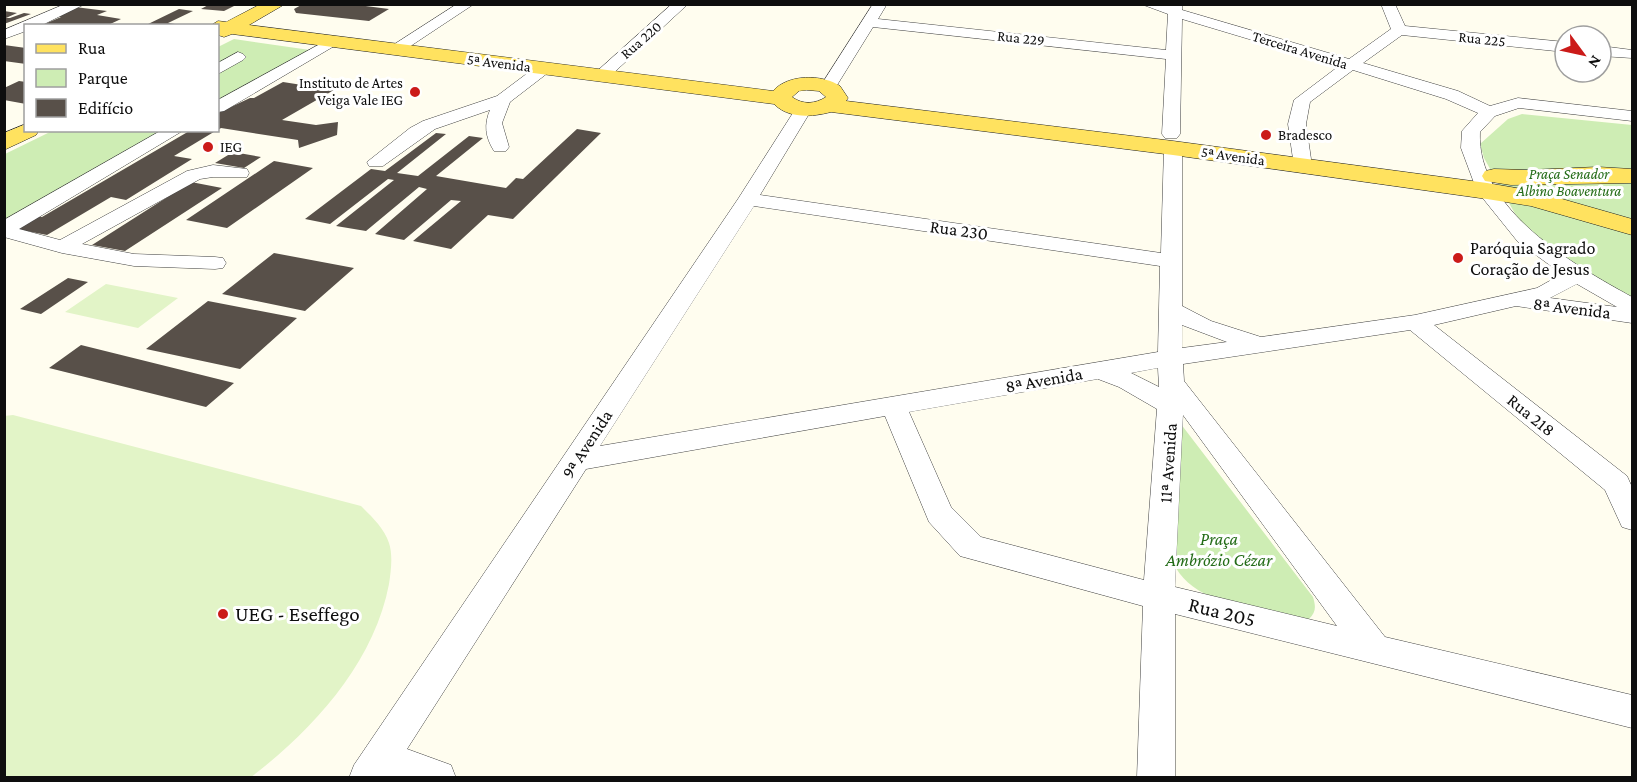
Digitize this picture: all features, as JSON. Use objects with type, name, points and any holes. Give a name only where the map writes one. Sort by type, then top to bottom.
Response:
[{"type":"main road","points":[[219,28],[250,11],[276,4]]},
{"type":"main road","name":"5ª Avenida","points":[[250,11],[607,70],[1484,182],[1632,227]]},
{"type":"main road","name":"5ª Avenida","points":[[219,29],[543,69],[607,70]]},
{"type":"main road","points":[[4,124],[24,115]]},
{"type":"main road","points":[[4,143],[24,132]]},
{"type":"main road","name":"5ª Avenida","points":[[1484,182],[1591,174],[1632,176]]},
{"type":"main road","points":[[1542,176],[1563,187],[1569,193],[1566,203],[1558,206]]},
{"type":"street","points":[[31,24],[78,4]]},
{"type":"street","points":[[219,28],[263,4]]},
{"type":"street","points":[[395,50],[467,4]]},
{"type":"street","name":"Rua 220","points":[[607,70],[681,4]]},
{"type":"street","name":"9ª Avenida","points":[[374,768],[748,199],[812,97],[880,4]]},
{"type":"street","name":"Terceira Avenida","points":[[1148,4],[1175,15],[1216,24],[1452,95],[1489,112]]},
{"type":"street","points":[[1302,159],[1297,124],[1302,100],[1399,30],[1388,4]]},
{"type":"street","name":"11ª Avenida","points":[[1156,777],[1159,597],[1171,382],[1175,15]]},
{"type":"street","name":"Rua 229","points":[[869,22],[1173,54]]},
{"type":"street","points":[[4,35],[24,27]]},
{"type":"street","name":"Rua 225","points":[[1399,30],[1553,46]]},
{"type":"street","points":[[284,51],[306,39]]},
{"type":"street","points":[[221,102],[331,42]]},
{"type":"street","points":[[1613,52],[1632,54]]},
{"type":"street","points":[[219,68],[238,57]]},
{"type":"street","points":[[376,162],[429,125],[503,100],[543,69]]},
{"type":"street","name":"Terceira Avenida","points":[[1452,95],[1632,116]]},
{"type":"street","points":[[500,147],[494,123],[503,100]]},
{"type":"street","points":[[1518,103],[1489,112],[1471,131],[1470,148],[1484,182],[1525,238],[1575,274],[1632,306]]},
{"type":"street","points":[[4,135],[24,125]]},
{"type":"street","points":[[173,132],[9,226],[5,231],[62,247],[134,260],[215,263]]},
{"type":"street","points":[[62,247],[194,175],[213,171],[240,173]]},
{"type":"street","name":"Rua 230","points":[[748,199],[1171,261]]},
{"type":"street","name":"8ª Avenida","points":[[577,460],[1102,371],[1171,382],[1264,345],[1415,322],[1544,293],[1564,284],[1575,274]]},
{"type":"street","name":"8ª Avenida","points":[[1512,300],[1632,316]]},
{"type":"street","points":[[1172,310],[1222,334],[1264,345]]},
{"type":"street","name":"Rua 218","points":[[1415,322],[1625,486],[1632,519]]},
{"type":"street","points":[[1102,371],[1128,381],[1171,382],[1374,649]]},
{"type":"street","name":"Rua 205","points":[[894,406],[939,514],[971,547],[1159,597],[1632,712]]},
{"type":"street","points":[[374,768],[438,777]]},
{"type":"green space","points":[[234,39],[310,50],[219,101],[219,46]]},
{"type":"green space","name":"Praça Senador Albino Boaventura","points":[[1522,114],[1632,125],[1632,301],[1609,289],[1530,236],[1514,212],[1484,158],[1480,144],[1508,119]]},
{"type":"green space","points":[[50,132],[166,132],[5,223],[5,154]]},
{"type":"green space","points":[[106,284],[178,298],[138,328],[65,312]]},
{"type":"green space","name":"UEG - Eseffego","points":[[13,415],[361,506],[384,532],[391,553],[390,579],[381,613],[370,641],[338,692],[318,716],[297,738],[251,777],[5,777],[4,416]]},
{"type":"green space","name":"Praça Ambrózio Cézar","points":[[1174,415],[1313,597],[1315,609],[1309,619],[1248,609],[1214,598],[1186,580],[1176,568]]},
{"type":"building","points":[[210,4],[238,4],[224,11],[201,9]]},
{"type":"building","points":[[303,4],[350,4],[389,9],[369,21],[296,13],[294,9]]},
{"type":"building","points":[[75,7],[107,11],[97,15],[121,19],[110,24],[45,24],[61,17],[52,16]]},
{"type":"building","points":[[179,9],[193,11],[168,23],[175,24],[148,24]]},
{"type":"building","points":[[4,11],[17,13],[6,18],[24,13],[31,14],[4,24]]},
{"type":"building","points":[[4,45],[24,48],[24,64],[4,61]]},
{"type":"building","points":[[19,81],[24,82],[24,104],[4,100],[4,88]]},
{"type":"building","points":[[283,82],[334,90],[282,120],[316,125],[338,122],[337,135],[299,148],[298,140],[219,129],[219,113],[254,98]]},
{"type":"building","points":[[577,129],[601,133],[513,219],[488,215],[451,249],[413,241],[461,201],[451,200],[404,240],[375,234],[427,189],[419,187],[366,231],[336,226],[394,180],[388,179],[330,224],[305,219],[371,169],[385,171],[436,133],[446,134],[397,173],[418,176],[469,136],[483,138],[436,176],[506,188],[516,178],[523,179]]},
{"type":"building","points":[[188,132],[214,132],[174,156],[192,159],[126,200],[111,197],[47,235],[16,229],[38,216],[42,217]]},
{"type":"building","points":[[233,152],[261,157],[244,168],[215,163]]},
{"type":"building","points":[[274,161],[313,168],[227,228],[186,220]]},
{"type":"building","points":[[191,182],[222,188],[125,251],[92,245]]},
{"type":"building","points":[[274,253],[354,268],[305,311],[222,294]]},
{"type":"building","points":[[68,278],[88,282],[41,314],[20,309]]},
{"type":"building","points":[[208,301],[297,318],[240,369],[146,349]]},
{"type":"building","points":[[81,345],[234,383],[206,407],[49,368]]},
{"type":"place","name":"Instituto de Artes Veiga Vale IEG","points":[[415,92]]},
{"type":"place","name":"Bradesco","points":[[1266,135]]},
{"type":"place","name":"IEG","points":[[208,147]]},
{"type":"place","name":"Paróquia Sagrado Coração de Jesus","points":[[1458,258]]},
{"type":"place","name":"UEG - Eseffego","points":[[223,614]]}]
